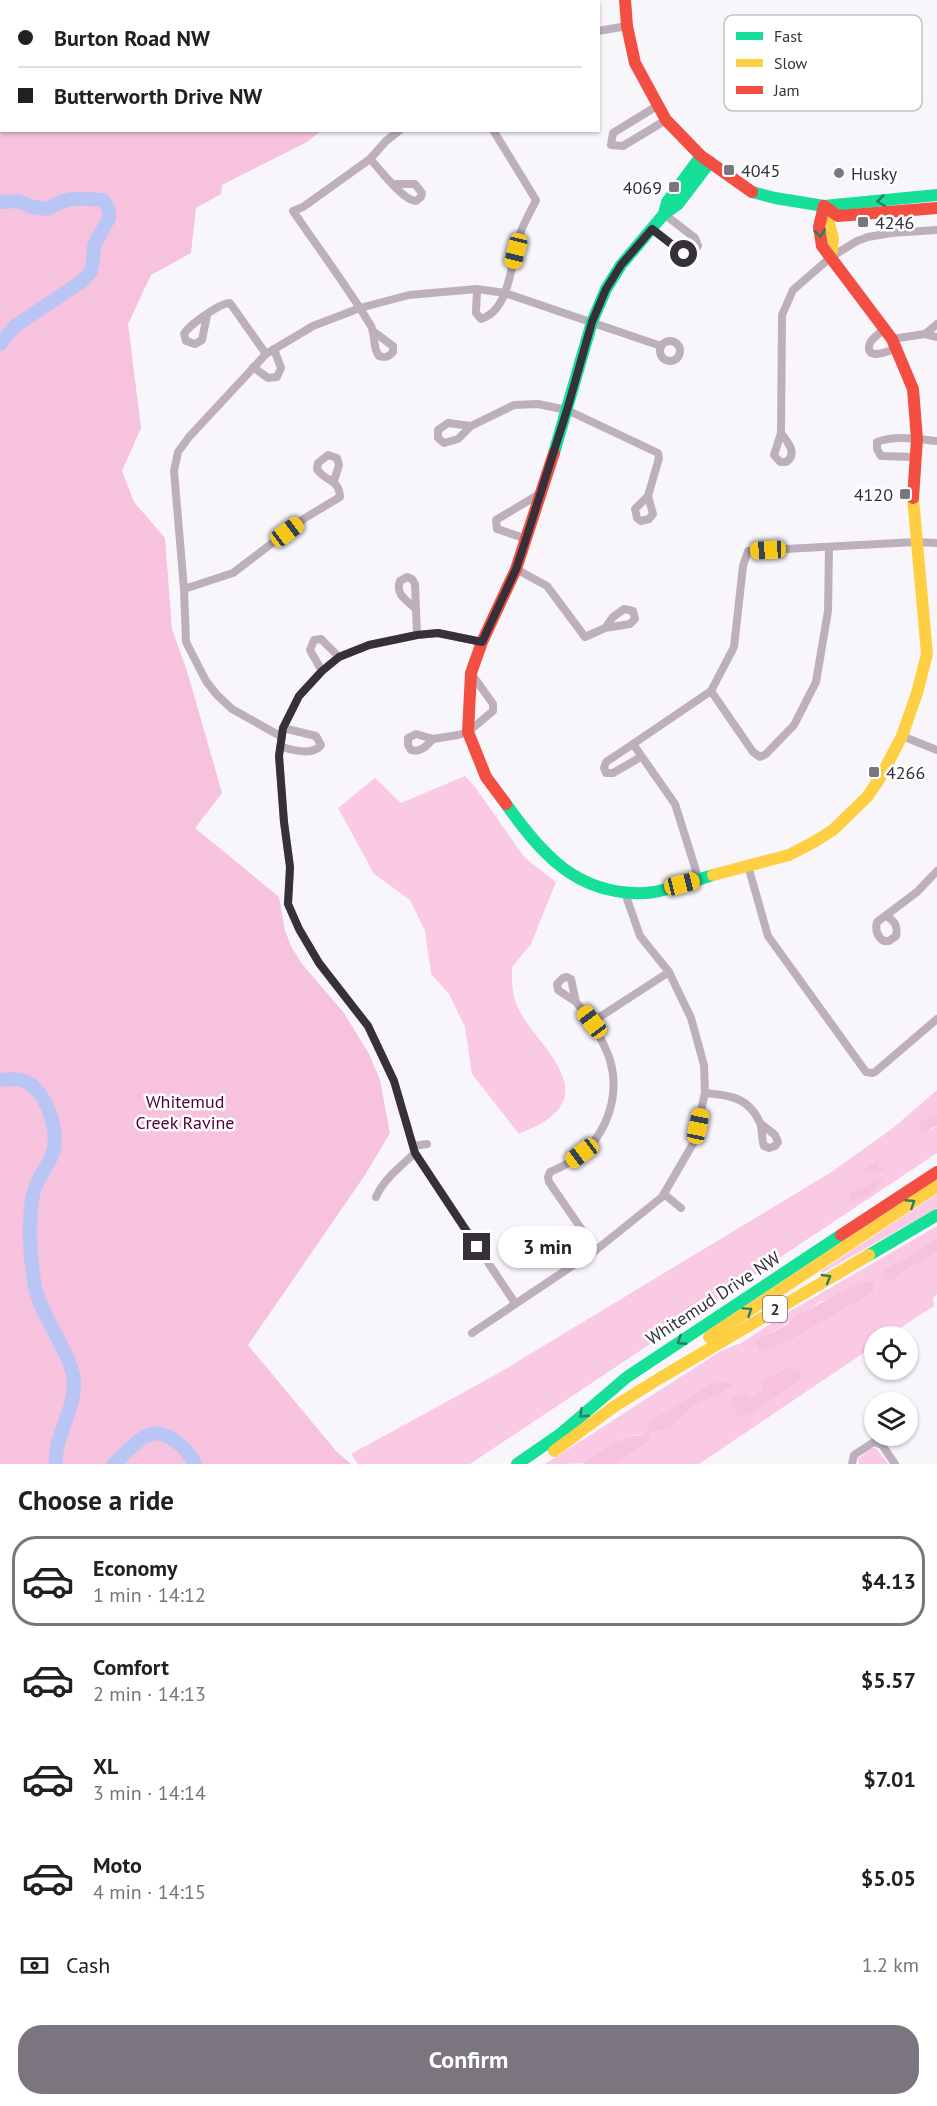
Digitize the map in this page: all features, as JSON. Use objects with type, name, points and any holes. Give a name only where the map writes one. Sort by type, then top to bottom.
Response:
[{"type":"main road","points":[[625,0],[627,26],[635,63],[666,120],[706,159],[753,192],[824,207],[934,202]]},
{"type":"main road","points":[[706,159],[667,202],[664,214],[621,265],[606,289],[592,322],[542,493],[516,569],[482,642],[471,673],[468,732],[478,763],[486,777],[549,859],[582,882],[606,890],[648,893],[789,855],[833,830],[867,797],[902,736],[932,654],[916,542],[913,502],[917,439],[913,389],[891,339],[831,257],[834,249],[830,223],[824,207]]},
{"type":"main road","points":[[783,1274],[847,1223],[937,1161]]},
{"type":"main road","name":"Whitemud Drive NW","points":[[517,1464],[558,1435],[627,1377],[937,1172]]},
{"type":"main road","points":[[615,1406],[714,1333],[937,1186]]},
{"type":"main road","name":"2","points":[[534,1464],[615,1406],[712,1346],[937,1215]]},
{"type":"street","points":[[600,31],[627,26]]},
{"type":"street","points":[[657,106],[613,133],[612,145],[623,146],[666,120]]},
{"type":"street","points":[[374,332],[293,211],[303,207],[370,159],[397,132]]},
{"type":"street","points":[[477,289],[476,313],[481,319],[491,316],[505,293],[520,234],[536,200],[494,132]]},
{"type":"street","points":[[370,159],[393,184]]},
{"type":"street","points":[[652,229],[684,254],[693,252],[698,246],[695,238],[664,214]]},
{"type":"street","points":[[782,434],[782,315],[793,290],[831,257],[868,237],[937,230]]},
{"type":"street","points":[[282,737],[232,709],[206,681],[186,642],[174,471],[178,452],[253,367],[270,352],[313,327],[360,308],[409,295],[477,289],[505,293],[661,346]]},
{"type":"street","points":[[207,315],[226,303],[230,303],[281,368],[277,377],[268,378],[253,367]]},
{"type":"street","points":[[925,334],[937,324]]},
{"type":"street","points":[[891,339],[925,334],[937,337]]},
{"type":"street","points":[[471,426],[514,405],[538,404],[567,410],[658,453],[659,458],[648,496]]},
{"type":"street","points":[[916,457],[881,456],[877,449],[877,442],[917,439],[937,441]]},
{"type":"street","points":[[184,589],[233,573],[305,519],[340,498],[341,494],[334,481]]},
{"type":"street","points":[[526,539],[497,529],[496,520],[542,493]]},
{"type":"street","points":[[641,757],[613,774],[606,773],[604,768],[606,762],[711,691],[734,647],[743,566],[748,551],[916,542],[937,543]]},
{"type":"street","points":[[711,691],[753,752],[760,757],[766,754],[794,725],[816,682],[828,611],[829,548]]},
{"type":"street","points":[[516,569],[547,586],[585,638],[605,628]]},
{"type":"street","points":[[415,608],[417,635]]},
{"type":"street","points":[[482,642],[438,633],[417,635],[369,645],[339,657],[322,671],[299,696],[283,728],[280,747],[282,800],[290,867],[288,904],[299,929],[319,963],[368,1026],[394,1081],[414,1149],[515,1303]]},
{"type":"street","points":[[322,671],[310,650],[314,640],[321,639],[339,657]]},
{"type":"street","points":[[433,739],[468,732],[491,714],[494,708],[471,673]]},
{"type":"street","points":[[280,747],[315,752],[321,745],[316,736],[283,728]]},
{"type":"street","points":[[902,736],[937,750]]},
{"type":"street","points":[[633,744],[675,804],[699,880]]},
{"type":"street","points":[[748,866],[768,936],[866,1072],[875,1072],[937,1018]]},
{"type":"street","points":[[886,916],[917,892],[937,871]]},
{"type":"street","points":[[472,1333],[596,1250],[664,1194],[694,1142],[705,1093],[704,1065],[691,1018],[669,972],[640,936],[625,893]]},
{"type":"street","points":[[592,1022],[669,972]]},
{"type":"street","points":[[576,1002],[592,1022],[610,1060],[613,1083],[612,1105],[604,1125],[591,1144],[571,1162],[550,1172],[548,1177],[549,1182],[596,1250]]},
{"type":"street","points":[[705,1093],[739,1098],[761,1124]]},
{"type":"street","points":[[376,1197],[414,1149],[428,1144]]},
{"type":"street","points":[[664,1194],[681,1208]]},
{"type":"street","points":[[852,1464],[854,1455],[870,1443],[876,1442],[882,1445],[895,1464]]},
{"type":"shaded area","points":[[465,776],[525,858],[556,882],[531,944],[512,967],[512,983],[518,1008],[556,1063],[563,1078],[565,1092],[561,1106],[548,1119],[519,1134],[472,1074],[465,1027],[449,994],[431,974],[425,931],[410,900],[374,874],[338,808],[375,778],[401,803]]},
{"type":"shaded area","points":[[937,1090],[937,1113],[923,1120],[917,1129],[933,1129],[937,1126],[937,1153],[470,1464],[358,1464],[351,1454],[497,1374],[833,1171],[893,1128]]},
{"type":"shaded area","points":[[937,1194],[937,1208],[822,1273],[821,1271]]},
{"type":"shaded area","points":[[937,1226],[937,1237],[914,1254],[884,1271],[894,1281],[899,1275],[937,1252],[937,1294],[933,1298],[934,1306],[903,1326],[864,1326],[864,1353],[699,1464],[615,1464],[651,1434],[669,1428],[696,1405],[722,1393],[732,1384],[648,1430],[643,1436],[635,1435],[619,1440],[583,1463],[545,1464],[721,1351],[741,1343],[787,1313]],"holes":[[[875,1281],[874,1292],[793,1339],[755,1341],[804,1314],[820,1301],[828,1301],[838,1292]],[[789,1367],[739,1418],[746,1393],[752,1396],[763,1389],[763,1379]]]},
{"type":"shaded area","points":[[872,1448],[876,1448],[888,1464],[859,1464],[858,1459]]},
{"type":"green space","name":"Whitemud Creek Ravine","points":[[0,132],[320,132],[307,142],[222,185],[221,194],[196,208],[191,253],[151,275],[128,324],[141,428],[122,471],[134,502],[165,538],[172,629],[187,671],[222,793],[195,828],[279,897],[285,931],[292,948],[302,964],[344,1013],[369,1054],[380,1080],[390,1133],[365,1175],[248,1345],[336,1451],[351,1464],[0,1464]]},
{"type":"green space","points":[[937,1113],[937,1126],[923,1132],[917,1129],[923,1120]]},
{"type":"green space","points":[[880,1161],[877,1166],[885,1170],[864,1173],[862,1170]]},
{"type":"green space","points":[[883,1178],[870,1194],[850,1201],[849,1194]]},
{"type":"green space","points":[[937,1237],[937,1252],[899,1275],[894,1281],[885,1279],[884,1270],[914,1254]]},
{"type":"green space","points":[[875,1281],[874,1292],[793,1339],[760,1352],[754,1341],[788,1324],[796,1315],[828,1301],[836,1294]]},
{"type":"green space","points":[[789,1367],[801,1371],[801,1379],[754,1412],[739,1418],[731,1399],[746,1393],[752,1396],[763,1389],[763,1379]]},
{"type":"green space","points":[[718,1380],[733,1384],[722,1393],[696,1405],[669,1428],[651,1434],[648,1441],[615,1464],[582,1464],[619,1440],[643,1436],[651,1421]]},
{"type":"waterway","points":[[0,202],[18,201],[33,207],[48,209],[74,199],[103,200],[109,210],[109,218],[94,246],[90,273],[81,282],[15,326],[0,344]]},
{"type":"waterway","points":[[0,1080],[18,1079],[34,1087],[44,1101],[54,1129],[52,1155],[34,1191],[30,1214],[30,1239],[33,1276],[38,1299],[73,1373],[71,1405],[58,1444],[56,1464]]},
{"type":"waterway","points":[[114,1464],[138,1441],[154,1434],[161,1434],[175,1441],[187,1452],[195,1464]]},
{"type":"traffic: fast","points":[[664,214],[667,202],[701,156]]},
{"type":"traffic: fast","points":[[554,453],[592,322],[606,289],[621,265],[664,214],[678,204],[710,162]]},
{"type":"traffic: fast","points":[[752,192],[824,206],[937,195]]},
{"type":"traffic: fast","points":[[506,804],[548,855],[581,880],[600,888],[646,893],[713,875]]},
{"type":"traffic: fast","points":[[869,1255],[937,1215]]},
{"type":"traffic: fast","points":[[517,1464],[559,1435],[627,1377],[841,1235]]},
{"type":"traffic: slow","points":[[824,206],[833,238],[831,257]]},
{"type":"traffic: slow","points":[[713,875],[789,855],[814,842],[833,830],[867,797],[880,778],[902,736],[917,693],[927,654],[913,498]]},
{"type":"traffic: slow","points":[[709,1337],[937,1186]]},
{"type":"traffic: slow","points":[[554,1451],[615,1406],[869,1255]]},
{"type":"traffic: jam","points":[[625,0],[627,26],[635,63],[666,120],[701,156],[752,192]]},
{"type":"traffic: jam","points":[[824,206],[819,227],[822,246],[892,339],[913,389],[917,439],[913,498]]},
{"type":"traffic: jam","points":[[824,206],[838,216],[937,208]]},
{"type":"traffic: jam","points":[[506,804],[486,777],[468,732],[471,673],[482,642],[516,569],[554,453]]},
{"type":"traffic: jam","points":[[841,1235],[937,1172]]},
{"type":"place","name":"4045","points":[[729,170]]},
{"type":"place","name":"Husky","points":[[839,173]]},
{"type":"place","name":"4069","points":[[674,187]]},
{"type":"place","name":"4246","points":[[863,222]]},
{"type":"place","name":"4120","points":[[905,494]]},
{"type":"place","name":"4266","points":[[874,772]]},
{"type":"route","points":[[477,1247],[415,1153],[394,1081],[368,1026],[319,963],[299,929],[288,904],[290,867],[279,756],[283,728],[299,696],[322,671],[339,657],[369,645],[417,635],[438,633],[482,642],[516,569],[542,493],[592,322],[606,289],[621,265],[652,229],[684,254]]}]
